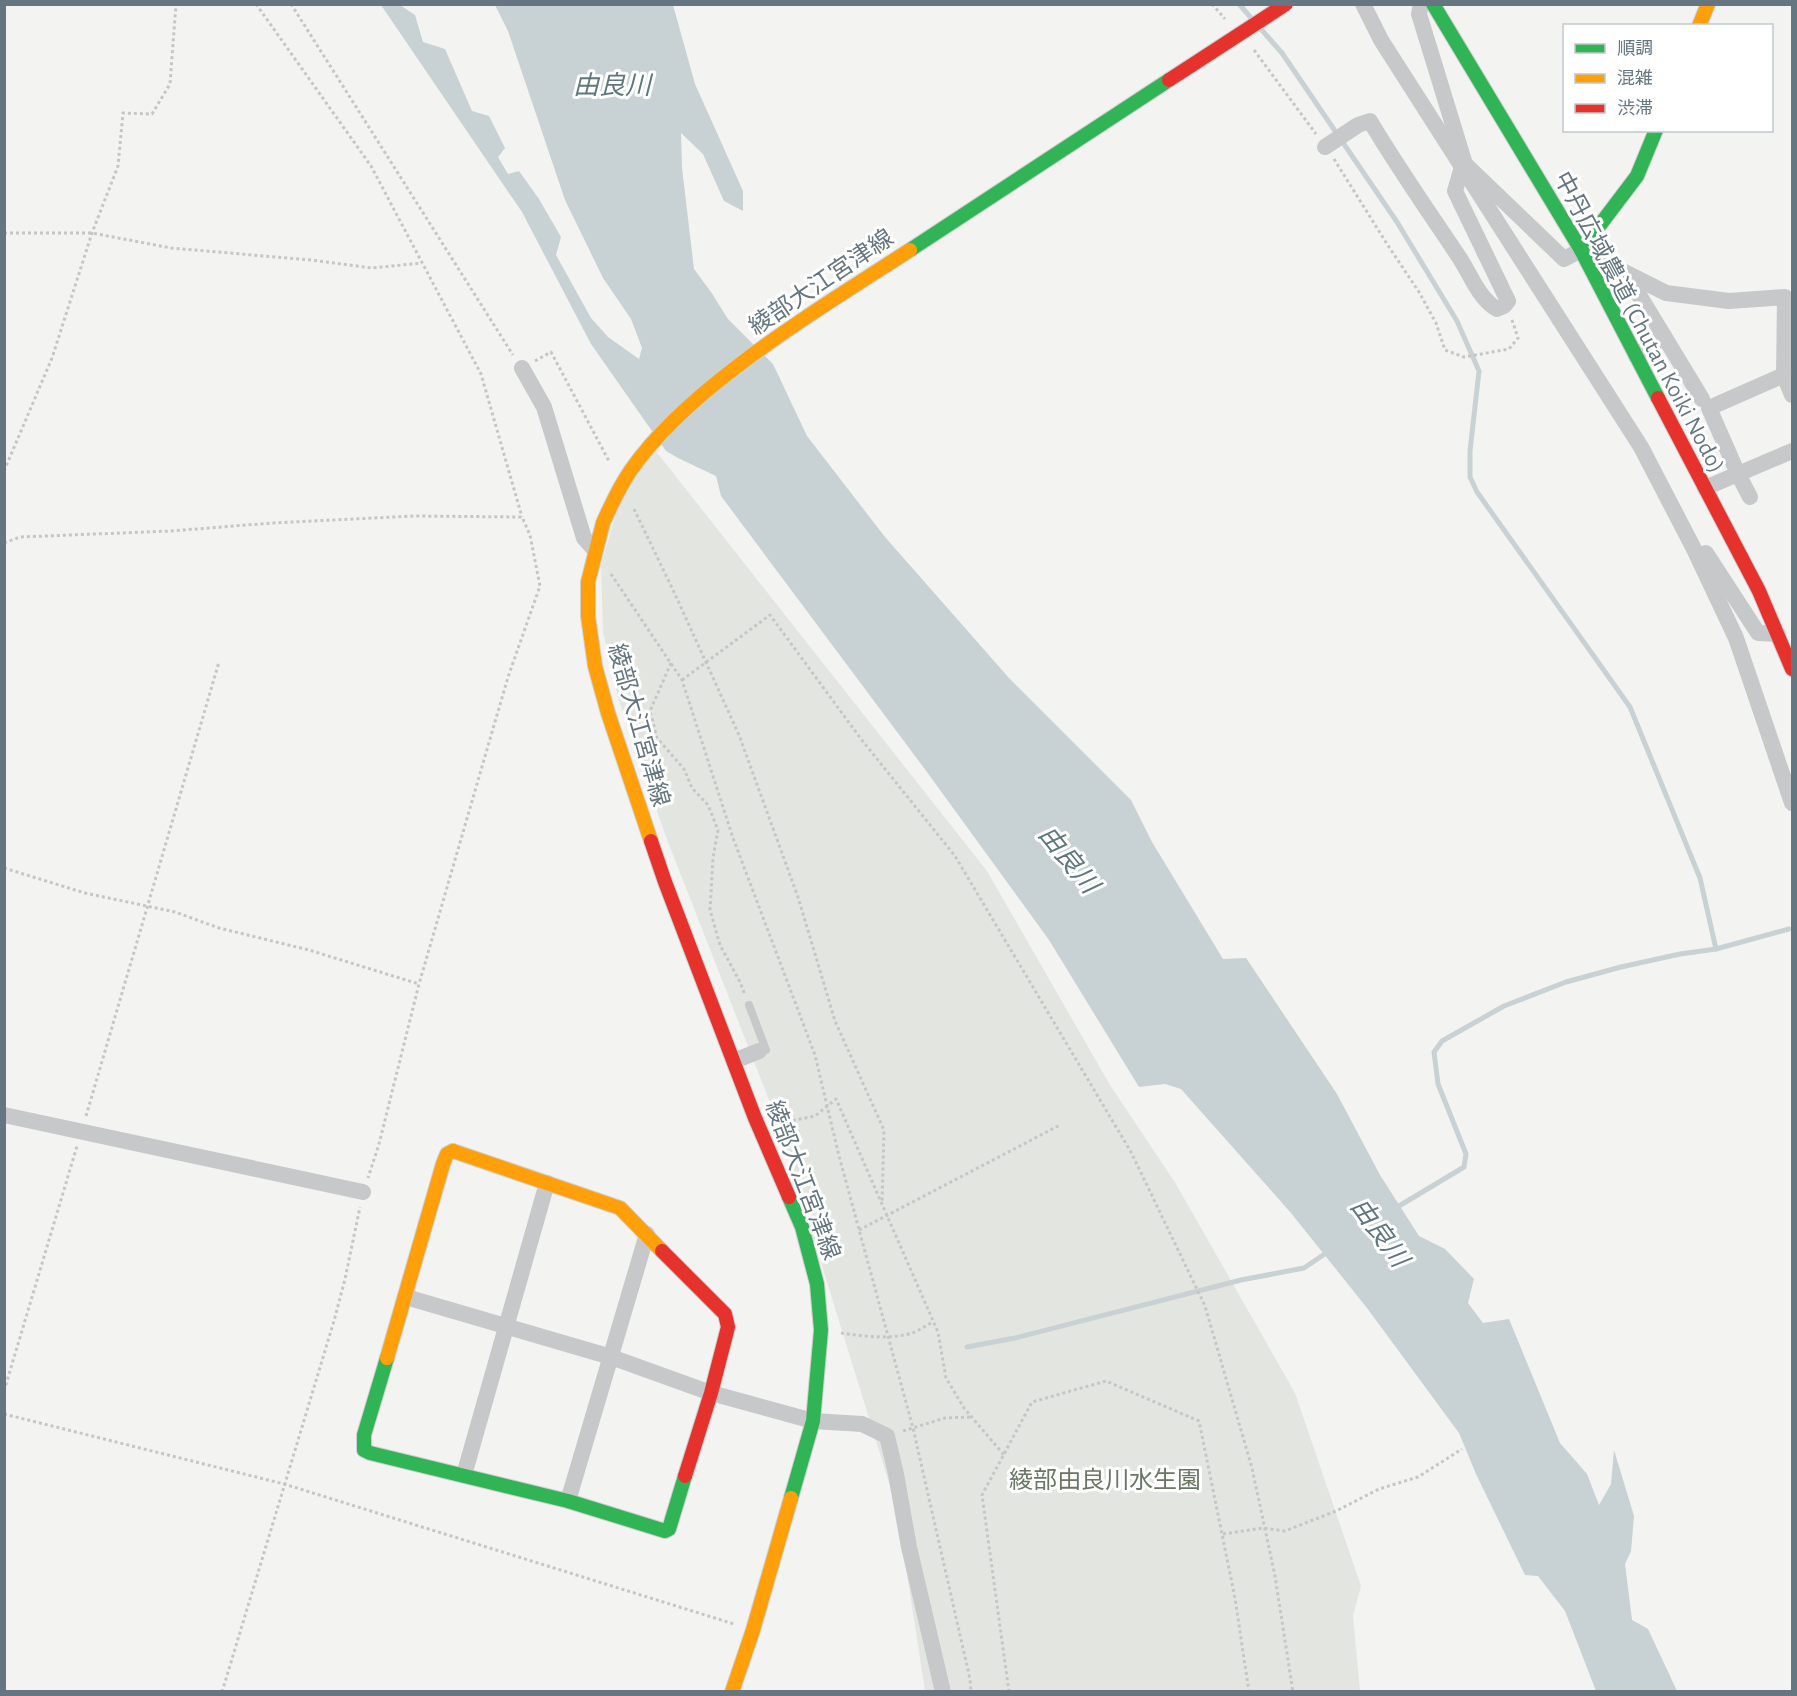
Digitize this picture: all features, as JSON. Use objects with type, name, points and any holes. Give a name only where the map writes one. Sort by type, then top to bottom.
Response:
[{"type":"street","name":"綾部大江宮津線","points":[[732,1692],[753,1630],[813,1421],[821,1330],[817,1284],[802,1227],[755,1118],[665,882],[595,666],[588,616],[588,582],[603,523],[617,492],[653,442],[688,407],[724,376],[780,335],[1286,4]]},
{"type":"street","points":[[1363,4],[1381,39],[1641,447],[1694,549],[1736,638],[1792,803]]},
{"type":"street","points":[[1421,4],[1419,14],[1463,166],[1564,259],[1581,250],[1637,176],[1655,132]]},
{"type":"street","name":"中丹広域農道 (Chutan Koiki Nodo)","points":[[1433,4],[1581,250],[1759,591],[1792,669]]},
{"type":"street","points":[[1700,24],[1708,4]]},
{"type":"street","points":[[1325,147],[1358,125],[1370,121],[1462,261],[1487,304],[1497,309],[1508,301],[1455,191],[1463,166]]},
{"type":"street","points":[[1581,250],[1666,293],[1730,301],[1785,297],[1784,375],[1792,395]]},
{"type":"street","points":[[1635,278],[1639,295],[1702,399]]},
{"type":"street","points":[[1636,356],[1664,336]]},
{"type":"street","points":[[522,368],[544,407],[584,538],[595,550]]},
{"type":"street","points":[[1750,497],[1709,408],[1784,375]]},
{"type":"street","points":[[1705,488],[1792,451]]},
{"type":"street","points":[[1694,549],[1701,546],[1758,633],[1778,634]]},
{"type":"street","points":[[734,1061],[759,1052]]},
{"type":"street","points":[[4,1115],[363,1192]]},
{"type":"street","points":[[453,1151],[461,1153],[547,1183],[620,1208],[725,1314],[728,1321],[711,1393],[669,1529],[665,1531],[568,1501],[364,1450],[364,1435],[447,1154],[453,1151]]},
{"type":"street","points":[[464,1475],[547,1183]]},
{"type":"street","points":[[568,1501],[647,1234]]},
{"type":"street","points":[[406,1297],[610,1356],[711,1393],[813,1421],[862,1424],[887,1436],[909,1547],[943,1692]]},
{"type":"lane","points":[[749,1005],[766,1050],[759,1052]]},
{"type":"path","points":[[4,471],[52,358],[92,233],[118,166],[123,113],[152,114],[170,84],[176,4]]},
{"type":"path","points":[[222,1692],[334,1321],[363,1192],[378,1144],[418,984],[508,677],[540,586],[530,535],[522,517],[481,374],[370,166],[256,4]]},
{"type":"path","points":[[291,4],[522,368],[551,352],[611,465]]},
{"type":"path","points":[[1212,4],[1227,21]]},
{"type":"path","points":[[1249,44],[1325,147],[1419,292],[1436,322],[1445,350],[1464,357],[1509,349],[1518,338],[1509,312],[1504,306]]},
{"type":"path","points":[[4,233],[92,233],[171,248],[311,260],[372,268],[422,263]]},
{"type":"path","points":[[633,507],[739,735],[798,897],[834,1022],[884,1130],[882,1204]]},
{"type":"path","points":[[4,543],[20,537],[171,531],[284,522],[414,516],[522,517]]},
{"type":"path","points":[[595,550],[682,680],[733,838],[815,1055],[859,1230],[913,1428],[970,1679],[971,1692]]},
{"type":"path","points":[[682,680],[770,615],[861,739],[955,856],[1131,1152],[1205,1306],[1252,1468],[1275,1576],[1293,1692]]},
{"type":"path","points":[[4,1391],[219,662]]},
{"type":"path","points":[[672,663],[650,711],[657,738],[684,769],[692,788],[708,805],[718,830],[713,858],[710,910],[720,945],[740,982],[749,1005]]},
{"type":"path","points":[[4,868],[85,893],[175,912],[219,928],[309,950],[418,984]]},
{"type":"path","points":[[755,1118],[778,1123],[814,1116],[836,1099],[938,1332],[946,1378],[964,1408],[1004,1455]]},
{"type":"path","points":[[859,1230],[1060,1125]]},
{"type":"path","points":[[821,1330],[873,1338],[911,1333],[933,1322]]},
{"type":"path","points":[[1009,1692],[982,1495],[1032,1402],[1106,1381],[1199,1421],[1235,1598],[1249,1692]]},
{"type":"path","points":[[4,1414],[284,1484],[753,1630]]},
{"type":"path","points":[[887,1436],[945,1418],[971,1417]]},
{"type":"path","points":[[1222,1534],[1263,1528],[1285,1531],[1336,1511],[1379,1489],[1419,1477],[1462,1449]]},
{"type":"green space","name":"綾部由良川水生園","points":[[655,450],[987,871],[1110,1085],[1176,1184],[1295,1393],[1361,1586],[1353,1616],[1360,1691],[925,1691],[897,1509],[778,1123],[666,837],[618,698],[603,632],[601,565],[620,500]]},
{"type":"water","name":"由良川","points":[[381,5],[400,5],[415,15],[423,42],[445,49],[472,111],[489,116],[505,148],[498,157],[508,174],[519,171],[539,199],[561,237],[556,255],[591,318],[608,337],[639,359],[642,348],[631,319],[603,278],[565,200],[508,31],[495,5],[673,5],[695,84],[743,191],[743,211],[724,201],[703,154],[681,133],[682,168],[694,269],[728,319],[773,364],[807,436],[885,537],[1009,678],[1131,800],[1152,842],[1223,959],[1246,958],[1337,1094],[1380,1175],[1419,1236],[1445,1249],[1474,1279],[1468,1303],[1483,1323],[1509,1319],[1560,1443],[1587,1474],[1599,1505],[1611,1484],[1614,1450],[1634,1516],[1631,1551],[1625,1564],[1632,1620],[1648,1629],[1677,1691],[1596,1691],[1565,1611],[1538,1576],[1525,1575],[1476,1474],[1459,1433],[1367,1308],[1291,1213],[1181,1089],[1165,1084],[1139,1087],[1049,940],[721,496],[716,476],[666,451],[591,344],[522,212]]},
{"type":"waterway","points":[[1239,4],[1252,19]]},
{"type":"waterway","points":[[1260,28],[1282,53],[1397,222],[1457,321],[1479,371],[1470,451],[1470,477],[1477,492],[1630,707],[1700,878],[1716,949]]},
{"type":"waterway","points":[[1394,1209],[1464,1167],[1466,1154],[1438,1084],[1434,1052],[1442,1041],[1504,1006],[1566,982],[1680,954],[1716,949],[1789,929]]},
{"type":"waterway","points":[[967,1347],[1015,1338],[1241,1280],[1304,1268],[1329,1251]]},
{"type":"traffic: fast","points":[[1433,4],[1581,250],[1658,398]]},
{"type":"traffic: fast","points":[[910,250],[1169,80]]},
{"type":"traffic: fast","points":[[1581,250],[1637,176],[1655,132]]},
{"type":"traffic: fast","points":[[789,1197],[802,1227],[817,1284],[821,1330],[813,1421],[791,1498]]},
{"type":"traffic: fast","points":[[387,1358],[364,1435],[364,1450],[370,1453],[568,1501],[665,1531],[669,1529],[685,1476]]},
{"type":"traffic: slow","points":[[1700,24],[1708,4]]},
{"type":"traffic: slow","points":[[603,523],[619,489],[642,455],[693,402],[778,337],[910,250]]},
{"type":"traffic: slow","points":[[603,523],[588,582],[588,616],[595,666],[608,713],[651,841]]},
{"type":"traffic: slow","points":[[453,1151],[620,1208],[662,1251]]},
{"type":"traffic: slow","points":[[387,1358],[443,1164],[447,1154],[453,1151]]},
{"type":"traffic: slow","points":[[732,1692],[753,1630],[791,1498]]},
{"type":"traffic: jam","points":[[1169,80],[1286,4]]},
{"type":"traffic: jam","points":[[1658,398],[1759,591],[1792,669]]},
{"type":"traffic: jam","points":[[651,841],[755,1118],[789,1197]]},
{"type":"traffic: jam","points":[[662,1251],[725,1314],[728,1327],[711,1393],[685,1476]]}]
